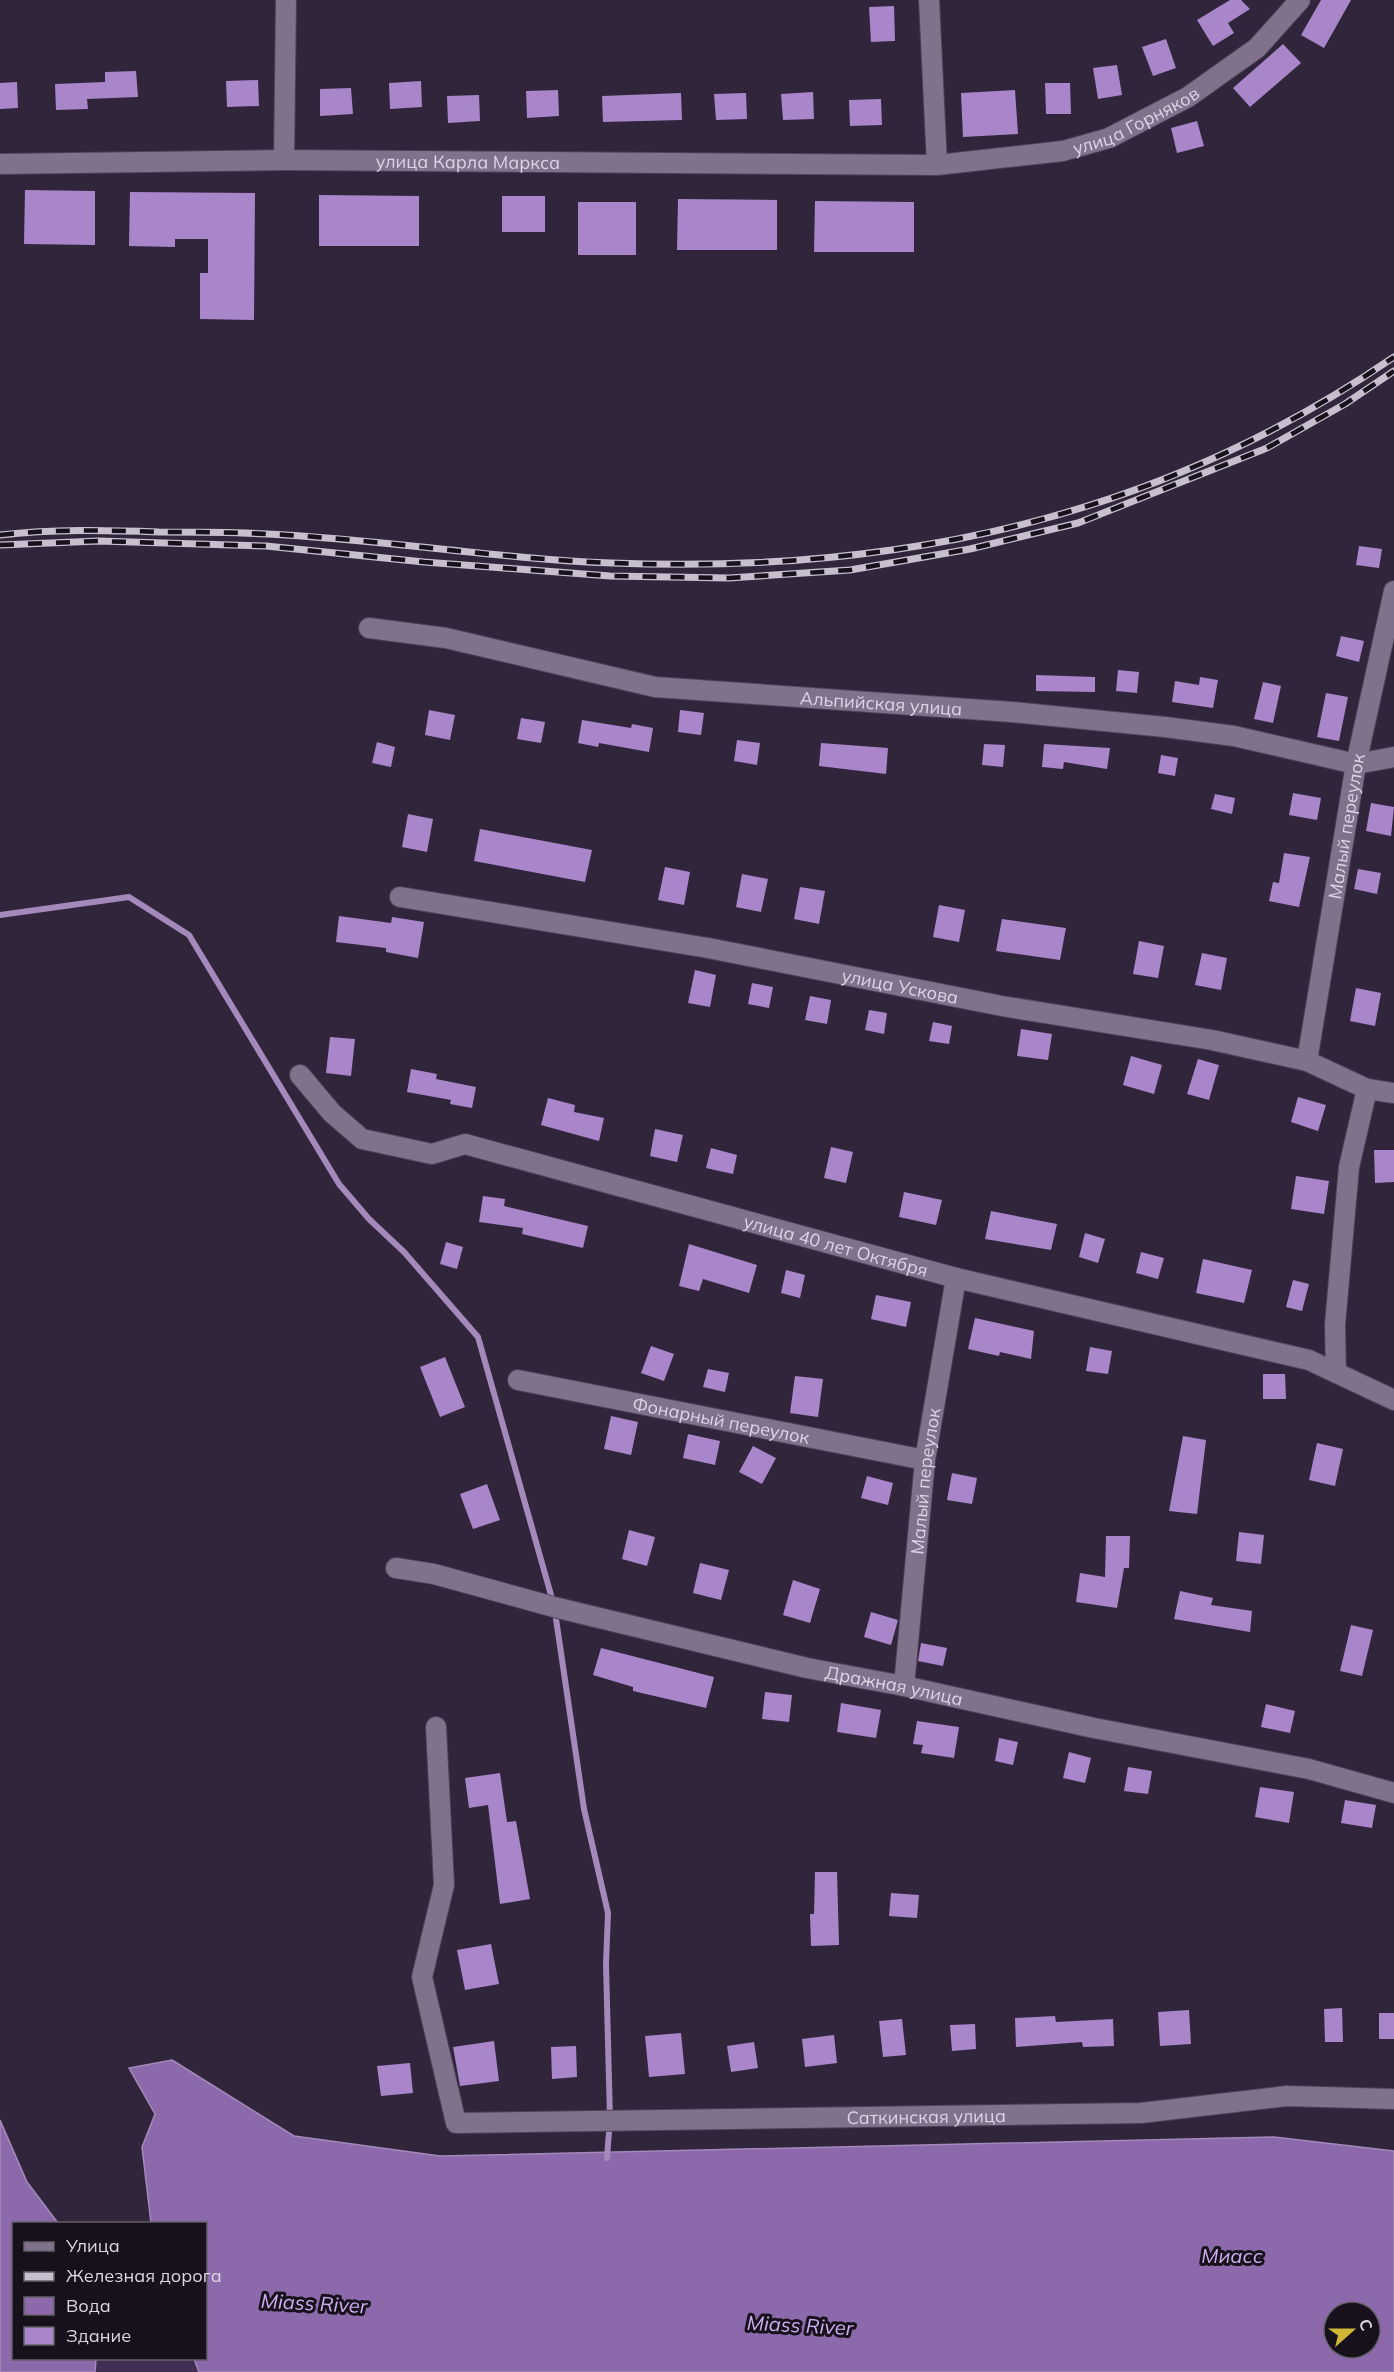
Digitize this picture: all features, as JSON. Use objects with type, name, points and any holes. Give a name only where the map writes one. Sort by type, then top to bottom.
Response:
[{"type":"street","points":[[284,160],[286,0]]},
{"type":"street","points":[[929,0],[937,165]]},
{"type":"street","name":"улица Горняков","points":[[937,165],[1063,151],[1109,138],[1188,98],[1257,48],[1300,0]]},
{"type":"street","name":"улица Карла Маркса","points":[[0,164],[284,160],[937,165]]},
{"type":"street","name":"Малый переулок","points":[[1306,1061],[1356,764],[1394,591]]},
{"type":"street","name":"Альпийская улица","points":[[369,628],[446,638],[655,687],[1012,712],[1165,727],[1234,736],[1356,764],[1394,757]]},
{"type":"street","name":"улица Ускова","points":[[400,897],[708,948],[1002,1006],[1212,1040],[1306,1061],[1367,1089],[1394,1093]]},
{"type":"street","name":"улица 40 лет Октября","points":[[300,1075],[332,1113],[362,1139],[432,1154],[465,1144],[956,1278],[1309,1360],[1394,1400]]},
{"type":"street","points":[[1336,1372],[1335,1325],[1349,1167],[1367,1089]]},
{"type":"street","name":"Малый переулок","points":[[904,1686],[925,1460],[956,1278]]},
{"type":"street","name":"Фонарный переулок","points":[[518,1380],[925,1460]]},
{"type":"street","name":"Дражная улица","points":[[396,1568],[434,1574],[554,1607],[807,1668],[904,1686],[1094,1728],[1309,1769],[1394,1793]]},
{"type":"street","name":"Саткинская улица","points":[[436,1727],[444,1885],[422,1977],[456,2122],[1141,2113],[1287,2096],[1394,2099]]},
{"type":"shaded area","points":[[96,2360],[194,2360],[199,2372],[95,2372]]},
{"type":"water","name":"Миасс","points":[[172,2060],[294,2136],[440,2156],[1274,2137],[1394,2151],[1394,2372],[199,2372],[194,2360],[207,2360],[207,2222],[151,2222],[142,2147],[155,2114],[129,2068]]},
{"type":"water","points":[[0,2120],[27,2182],[57,2222],[12,2222],[12,2360],[96,2360],[95,2372],[0,2372]]},
{"type":"building","points":[[1230,0],[1241,0],[1250,9],[1228,23],[1234,33],[1213,46],[1197,20]]},
{"type":"building","points":[[1321,0],[1351,0],[1324,48],[1301,35]]},
{"type":"building","points":[[894,6],[895,41],[871,42],[869,7]]},
{"type":"building","points":[[1166,39],[1176,68],[1153,76],[1142,47]]},
{"type":"building","points":[[1283,44],[1301,63],[1250,107],[1233,88]]},
{"type":"building","points":[[1117,65],[1122,95],[1098,99],[1093,68]]},
{"type":"building","points":[[136,71],[138,97],[87,99],[88,109],[56,110],[55,84],[105,82],[105,72]]},
{"type":"building","points":[[258,80],[259,106],[227,107],[226,81]]},
{"type":"building","points":[[421,81],[422,107],[390,109],[389,83]]},
{"type":"building","points":[[17,82],[18,108],[0,109],[0,83]]},
{"type":"building","points":[[1045,83],[1070,83],[1071,114],[1046,114]]},
{"type":"building","points":[[351,88],[353,114],[320,116],[320,89]]},
{"type":"building","points":[[558,90],[559,116],[527,118],[526,91]]},
{"type":"building","points":[[1015,90],[1018,134],[963,137],[961,93]]},
{"type":"building","points":[[813,92],[814,119],[783,120],[781,94]]},
{"type":"building","points":[[681,93],[682,120],[603,122],[602,96]]},
{"type":"building","points":[[746,93],[747,119],[716,120],[714,94]]},
{"type":"building","points":[[479,95],[480,121],[448,123],[447,96]]},
{"type":"building","points":[[881,99],[882,125],[850,126],[849,100]]},
{"type":"building","points":[[1197,121],[1204,146],[1177,153],[1171,128]]},
{"type":"building","points":[[25,190],[95,191],[95,245],[24,244]]},
{"type":"building","points":[[130,192],[255,193],[254,320],[200,319],[200,273],[208,273],[208,239],[175,239],[175,247],[129,246]]},
{"type":"building","points":[[319,195],[419,196],[419,246],[319,246]]},
{"type":"building","points":[[502,196],[545,196],[545,232],[502,232]]},
{"type":"building","points":[[678,199],[777,200],[777,250],[677,250]]},
{"type":"building","points":[[815,201],[914,202],[914,252],[814,252]]},
{"type":"building","points":[[578,202],[636,202],[636,255],[578,255]]},
{"type":"building","points":[[1359,546],[1382,549],[1379,568],[1356,565]]},
{"type":"building","points":[[1341,636],[1364,641],[1359,662],[1336,656]]},
{"type":"building","points":[[1118,670],[1139,672],[1137,693],[1116,691]]},
{"type":"building","points":[[1036,675],[1095,677],[1095,692],[1036,691]]},
{"type":"building","points":[[1200,677],[1218,680],[1213,708],[1172,702],[1175,681],[1199,685]]},
{"type":"building","points":[[1263,682],[1281,686],[1273,723],[1254,719]]},
{"type":"building","points":[[1326,693],[1348,697],[1339,741],[1317,737]]},
{"type":"building","points":[[429,710],[455,715],[450,740],[425,735]]},
{"type":"building","points":[[680,710],[704,713],[701,735],[678,732]]},
{"type":"building","points":[[521,718],[545,722],[541,743],[517,739]]},
{"type":"building","points":[[582,720],[631,728],[632,724],[653,728],[649,752],[599,743],[598,747],[578,743]]},
{"type":"building","points":[[737,740],[760,743],[757,765],[734,761]]},
{"type":"building","points":[[377,742],[395,747],[391,767],[372,763]]},
{"type":"building","points":[[821,743],[888,748],[886,774],[819,766]]},
{"type":"building","points":[[984,744],[1005,745],[1003,767],[982,765]]},
{"type":"building","points":[[1044,744],[1110,748],[1107,769],[1064,762],[1063,769],[1042,767]]},
{"type":"building","points":[[1161,755],[1178,758],[1175,776],[1158,773]]},
{"type":"building","points":[[1293,793],[1321,798],[1317,820],[1289,815]]},
{"type":"building","points":[[1215,794],[1235,798],[1232,814],[1211,809]]},
{"type":"building","points":[[1371,803],[1394,807],[1391,836],[1366,831]]},
{"type":"building","points":[[408,814],[433,819],[427,852],[402,847]]},
{"type":"building","points":[[480,829],[592,850],[585,882],[474,861]]},
{"type":"building","points":[[1284,853],[1310,857],[1299,907],[1269,901],[1273,882],[1279,883]]},
{"type":"building","points":[[665,867],[690,872],[684,905],[658,900]]},
{"type":"building","points":[[1358,869],[1381,873],[1377,894],[1354,889]]},
{"type":"building","points":[[742,874],[768,879],[761,912],[736,907]]},
{"type":"building","points":[[800,887],[825,891],[819,924],[794,919]]},
{"type":"building","points":[[939,905],[965,910],[959,942],[933,937]]},
{"type":"building","points":[[339,916],[391,923],[392,917],[424,922],[418,958],[386,952],[386,948],[336,942]]},
{"type":"building","points":[[1002,919],[1066,928],[1060,960],[996,951]]},
{"type":"building","points":[[1139,941],[1164,946],[1158,978],[1133,974]]},
{"type":"building","points":[[1202,953],[1227,958],[1221,990],[1195,985]]},
{"type":"building","points":[[695,970],[716,975],[710,1007],[688,1003]]},
{"type":"building","points":[[752,983],[773,987],[769,1008],[748,1004]]},
{"type":"building","points":[[1356,988],[1381,993],[1375,1026],[1350,1021]]},
{"type":"building","points":[[810,996],[831,1000],[827,1024],[805,1020]]},
{"type":"building","points":[[869,1010],[887,1013],[884,1034],[865,1030]]},
{"type":"building","points":[[933,1022],[952,1026],[949,1044],[929,1041]]},
{"type":"building","points":[[1021,1029],[1052,1034],[1048,1060],[1017,1056]]},
{"type":"building","points":[[330,1037],[355,1039],[351,1076],[326,1073]]},
{"type":"building","points":[[1131,1056],[1162,1065],[1154,1094],[1123,1085]]},
{"type":"building","points":[[1198,1059],[1219,1065],[1209,1100],[1187,1094]]},
{"type":"building","points":[[411,1069],[437,1074],[436,1079],[476,1087],[472,1108],[450,1104],[451,1100],[407,1092]]},
{"type":"building","points":[[1298,1097],[1326,1105],[1318,1131],[1291,1122]]},
{"type":"building","points":[[548,1098],[575,1105],[574,1112],[604,1118],[599,1141],[541,1125]]},
{"type":"building","points":[[655,1129],[683,1135],[677,1162],[650,1156]]},
{"type":"building","points":[[831,1147],[853,1152],[846,1183],[824,1178]]},
{"type":"building","points":[[711,1148],[737,1155],[733,1174],[706,1168]]},
{"type":"building","points":[[1374,1150],[1394,1150],[1394,1182],[1375,1183]]},
{"type":"building","points":[[1296,1176],[1329,1181],[1324,1214],[1291,1209]]},
{"type":"building","points":[[904,1192],[942,1200],[936,1225],[899,1217]]},
{"type":"building","points":[[483,1196],[505,1199],[504,1206],[588,1226],[583,1248],[522,1234],[523,1228],[479,1222]]},
{"type":"building","points":[[991,1211],[1057,1224],[1051,1250],[985,1239]]},
{"type":"building","points":[[1085,1233],[1105,1239],[1098,1263],[1079,1257]]},
{"type":"building","points":[[446,1242],[463,1247],[457,1269],[440,1264]]},
{"type":"building","points":[[689,1244],[757,1265],[749,1293],[703,1279],[699,1291],[679,1286]]},
{"type":"building","points":[[1141,1252],[1164,1258],[1158,1279],[1136,1273]]},
{"type":"building","points":[[1203,1259],[1252,1270],[1244,1303],[1196,1293]]},
{"type":"building","points":[[786,1270],[805,1275],[800,1298],[781,1293]]},
{"type":"building","points":[[1293,1280],[1309,1284],[1302,1311],[1286,1307]]},
{"type":"building","points":[[876,1295],[911,1302],[906,1327],[871,1319]]},
{"type":"building","points":[[975,1318],[1034,1331],[1031,1359],[1000,1352],[999,1356],[968,1349]]},
{"type":"building","points":[[651,1346],[674,1354],[664,1381],[641,1373]]},
{"type":"building","points":[[1090,1347],[1112,1351],[1108,1374],[1086,1371]]},
{"type":"building","points":[[445,1357],[465,1407],[440,1417],[420,1367]]},
{"type":"building","points":[[708,1369],[729,1373],[725,1392],[703,1387]]},
{"type":"building","points":[[1263,1374],[1285,1374],[1286,1399],[1263,1399]]},
{"type":"building","points":[[795,1376],[823,1379],[818,1417],[790,1413]]},
{"type":"building","points":[[611,1416],[638,1422],[631,1455],[604,1449]]},
{"type":"building","points":[[688,1434],[720,1441],[715,1465],[683,1458]]},
{"type":"building","points":[[1183,1436],[1206,1440],[1197,1514],[1169,1511]]},
{"type":"building","points":[[1317,1443],[1343,1449],[1335,1486],[1309,1480]]},
{"type":"building","points":[[753,1446],[776,1458],[762,1484],[739,1472]]},
{"type":"building","points":[[952,1473],[977,1478],[972,1504],[947,1500]]},
{"type":"building","points":[[867,1476],[893,1483],[888,1505],[861,1498]]},
{"type":"building","points":[[487,1484],[500,1520],[473,1529],[460,1494]]},
{"type":"building","points":[[629,1530],[655,1537],[647,1566],[622,1559]]},
{"type":"building","points":[[1239,1532],[1264,1535],[1261,1564],[1236,1561]]},
{"type":"building","points":[[1106,1536],[1130,1536],[1129,1568],[1124,1568],[1117,1608],[1076,1602],[1080,1573],[1105,1577]]},
{"type":"building","points":[[700,1563],[729,1570],[721,1600],[693,1593]]},
{"type":"building","points":[[793,1580],[820,1589],[810,1623],[783,1615]]},
{"type":"building","points":[[1180,1591],[1213,1598],[1211,1605],[1252,1611],[1250,1632],[1174,1619]]},
{"type":"building","points":[[871,1612],[898,1620],[891,1645],[864,1637]]},
{"type":"building","points":[[1351,1625],[1373,1630],[1362,1676],[1340,1671]]},
{"type":"building","points":[[921,1643],[947,1648],[943,1666],[918,1661]]},
{"type":"building","points":[[601,1648],[714,1677],[706,1708],[633,1691],[633,1687],[593,1675]]},
{"type":"building","points":[[765,1692],[792,1695],[789,1722],[762,1719]]},
{"type":"building","points":[[841,1703],[881,1710],[876,1738],[837,1732]]},
{"type":"building","points":[[1266,1704],[1295,1711],[1290,1733],[1261,1727]]},
{"type":"building","points":[[917,1721],[959,1727],[954,1758],[921,1753],[923,1745],[913,1744]]},
{"type":"building","points":[[999,1738],[1018,1742],[1013,1765],[995,1761]]},
{"type":"building","points":[[1069,1752],[1091,1758],[1085,1783],[1063,1778]]},
{"type":"building","points":[[1128,1767],[1152,1771],[1148,1794],[1124,1791]]},
{"type":"building","points":[[500,1773],[507,1822],[516,1821],[530,1899],[500,1904],[488,1805],[469,1808],[465,1778]]},
{"type":"building","points":[[1260,1787],[1294,1792],[1289,1823],[1255,1817]]},
{"type":"building","points":[[1345,1800],[1376,1805],[1372,1828],[1341,1823]]},
{"type":"building","points":[[815,1872],[837,1872],[839,1945],[811,1946],[810,1914],[814,1914]]},
{"type":"building","points":[[891,1893],[919,1895],[917,1918],[889,1916]]},
{"type":"building","points":[[491,1944],[499,1984],[465,1990],[457,1950]]},
{"type":"building","points":[[1342,2008],[1343,2042],[1325,2042],[1324,2009]]},
{"type":"building","points":[[1189,2010],[1191,2044],[1160,2046],[1158,2012]]},
{"type":"building","points":[[1379,2013],[1394,2013],[1394,2039],[1379,2039]]},
{"type":"building","points":[[1055,2016],[1056,2022],[1113,2019],[1114,2046],[1083,2047],[1082,2042],[1016,2047],[1015,2018]]},
{"type":"building","points":[[902,2019],[906,2055],[883,2057],[879,2021]]},
{"type":"building","points":[[975,2024],[976,2049],[952,2051],[950,2025]]},
{"type":"building","points":[[681,2033],[685,2074],[649,2077],[645,2036]]},
{"type":"building","points":[[834,2035],[837,2063],[805,2067],[802,2039]]},
{"type":"building","points":[[494,2041],[499,2081],[460,2086],[453,2047]]},
{"type":"building","points":[[754,2042],[758,2068],[731,2072],[727,2046]]},
{"type":"building","points":[[576,2046],[577,2077],[552,2079],[551,2047]]},
{"type":"building","points":[[410,2063],[413,2093],[381,2096],[377,2066]]},
{"type":"waterway","points":[[0,915],[129,897],[189,935],[339,1184],[369,1219],[404,1252],[478,1337],[553,1602]]},
{"type":"waterway","points":[[555,1612],[584,1809],[608,1913],[606,1964],[610,2119],[607,2158]]},
{"type":"railway","points":[[0,535],[80,530],[254,533],[612,563],[717,564],[821,558],[922,545],[1021,525],[1117,496],[1212,459],[1304,413],[1394,357]]},
{"type":"railway","points":[[0,545],[99,541],[266,546],[424,562],[610,576],[729,578],[850,570],[970,549],[1078,523],[1267,448],[1345,404],[1394,371]]},
{"type":"water label","name":"Miass River","points":[[314,2303]]},
{"type":"water label","name":"Miass River","points":[[800,2325]]}]
